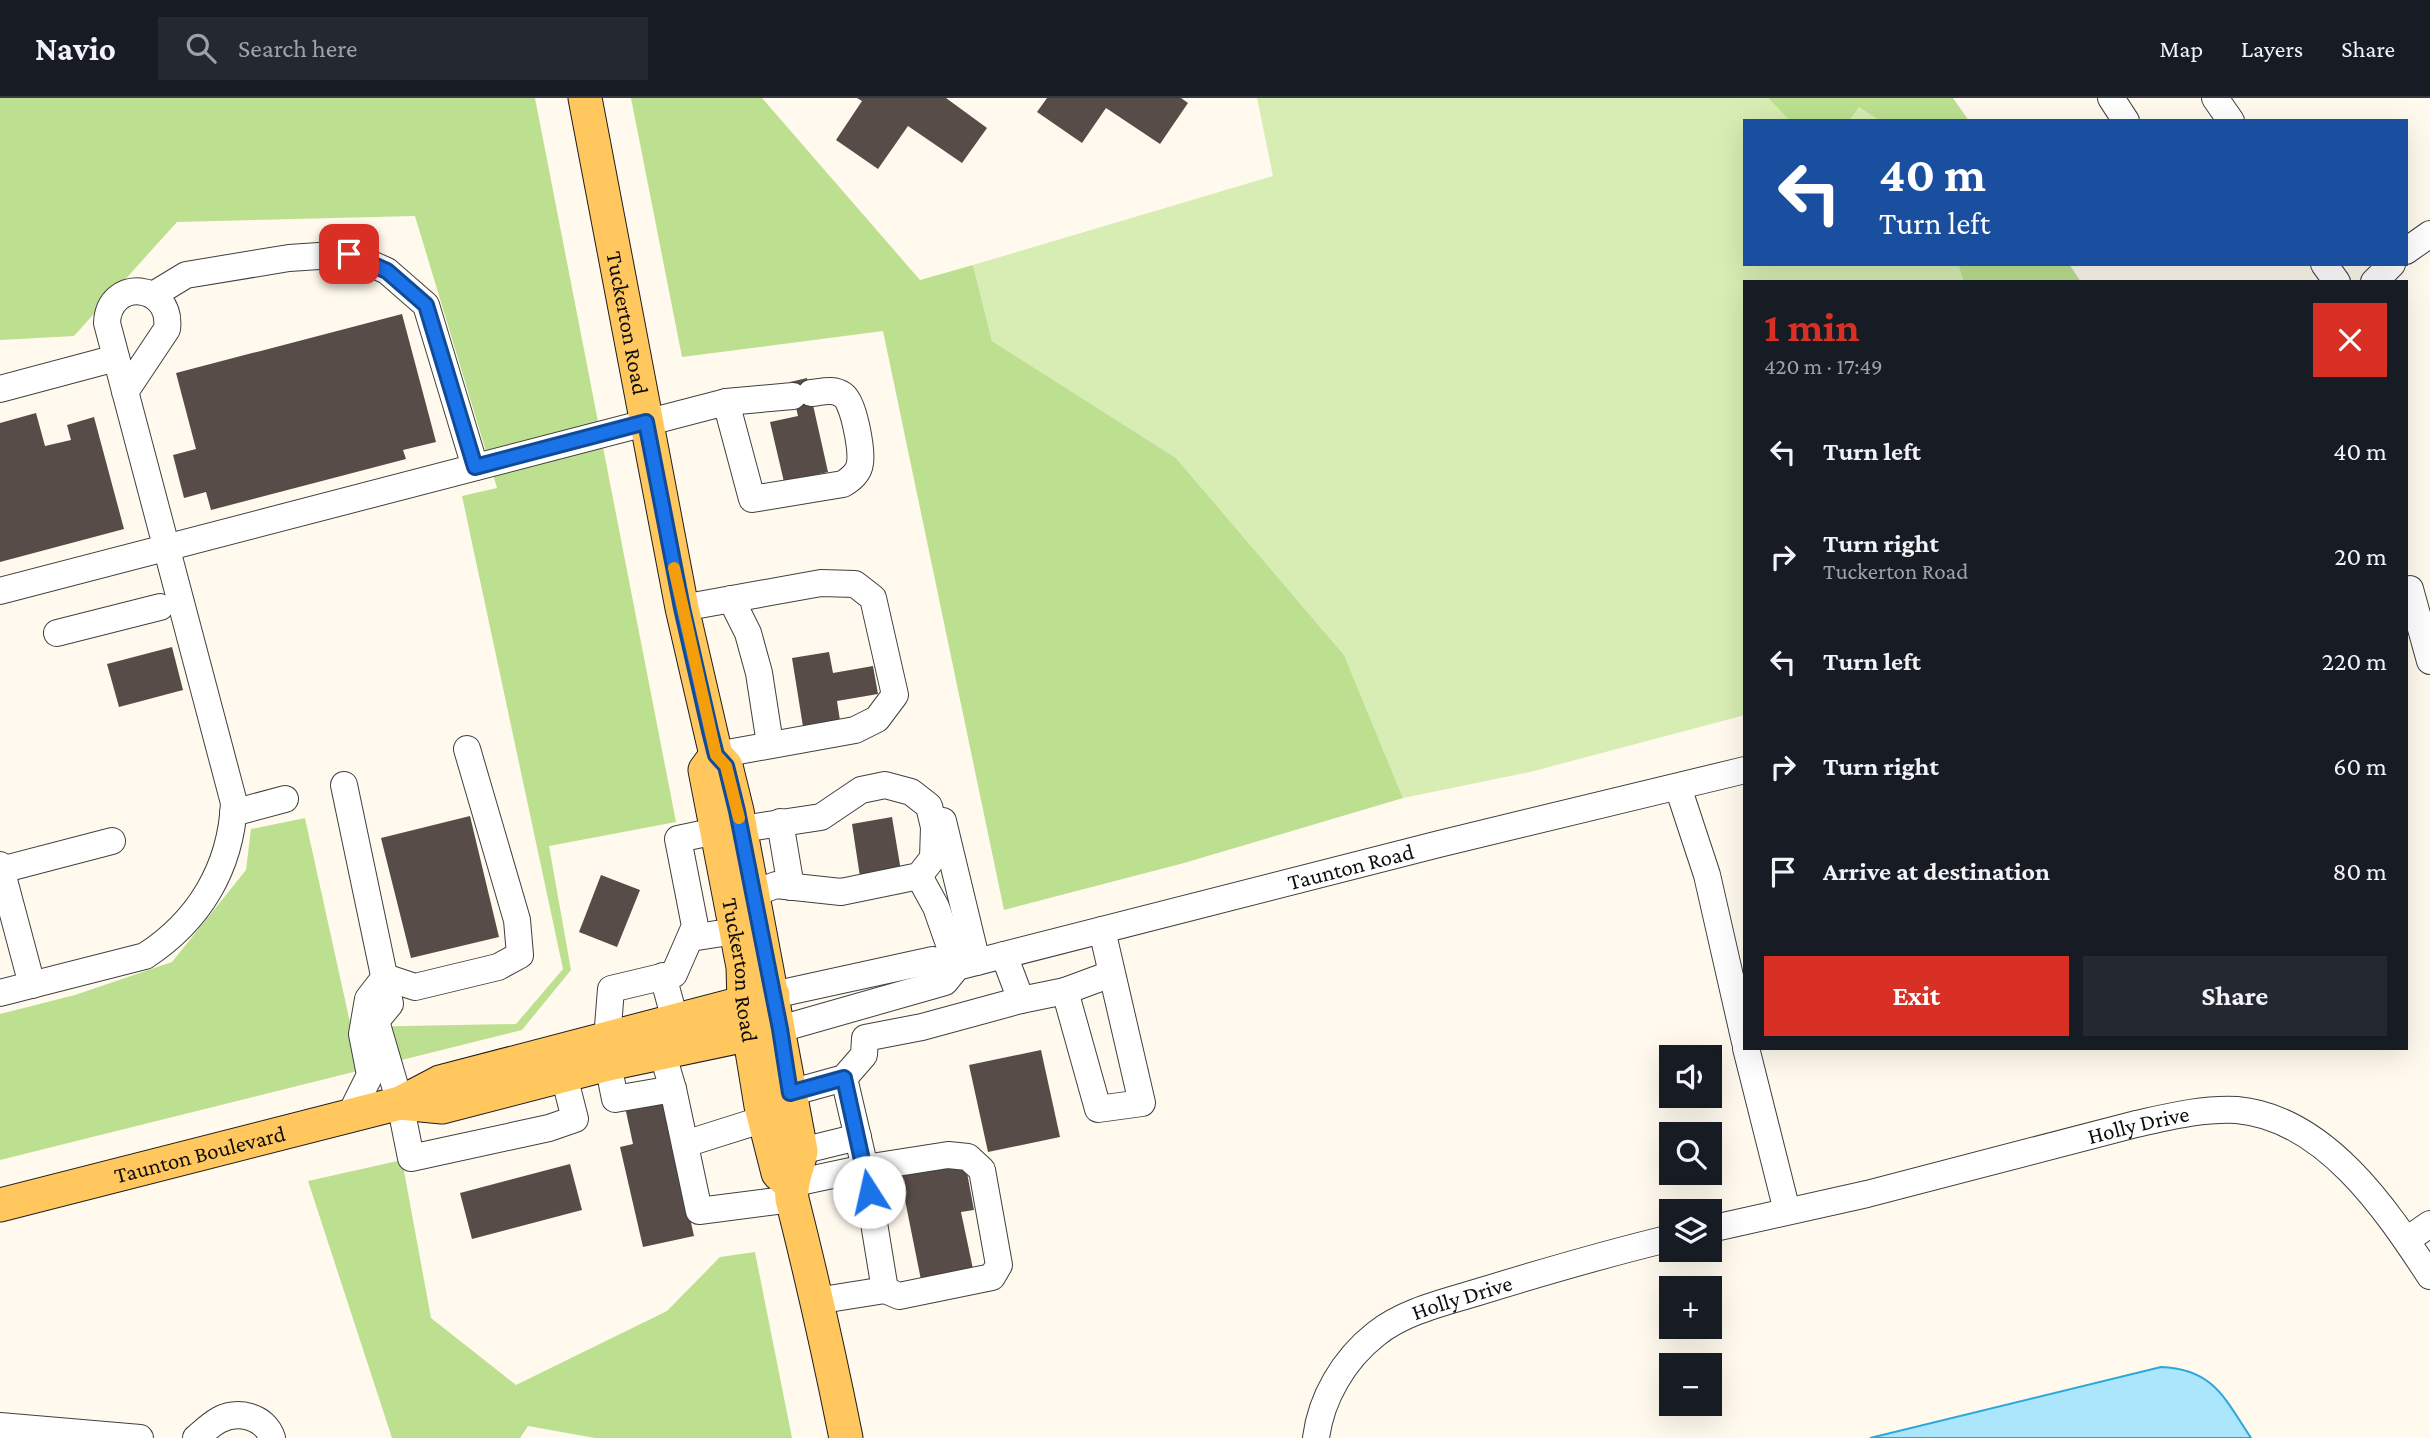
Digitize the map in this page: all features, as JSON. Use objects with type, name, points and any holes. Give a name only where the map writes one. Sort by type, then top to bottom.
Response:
[{"type":"main road","name":"Tuckerton Road","points":[[585,98],[682,608],[716,755],[726,766],[735,931],[743,967],[759,998]]},
{"type":"main road","name":"Tuckerton Road","points":[[728,830],[752,894],[759,998],[765,1031],[764,1119],[778,1173],[791,1191],[825,1332],[846,1438]]},
{"type":"main road","name":"Taunton Boulevard","points":[[400,1103],[442,1107],[564,1076],[675,1020],[759,998]]},
{"type":"main road","name":"Tuckerton Road","points":[[765,1031],[790,1093],[801,1152],[791,1191]]},
{"type":"main road","name":"Taunton Boulevard","points":[[0,1205],[400,1103],[440,1082],[607,1052],[662,1052],[765,1031]]},
{"type":"street","points":[[2111,98],[2125,119]]},
{"type":"street","points":[[2215,98],[2230,119]]},
{"type":"street","points":[[2408,250],[2430,234]]},
{"type":"street","points":[[153,295],[186,275],[289,258],[349,254],[387,271],[426,305],[475,467]]},
{"type":"street","points":[[2376,280],[2390,266]]},
{"type":"street","points":[[0,993],[145,956],[170,938],[197,910],[217,878],[228,849],[234,803],[166,548],[116,358],[107,323],[111,305],[120,296],[143,291],[161,302],[166,311],[167,329],[125,392]]},
{"type":"street","points":[[0,389],[116,358]]},
{"type":"street","points":[[0,591],[726,402],[834,391],[843,395],[852,408],[860,461],[858,470],[843,484],[752,499],[726,402]]},
{"type":"street","points":[[682,608],[821,583],[855,584],[873,598],[895,695],[877,719],[855,730],[716,755]]},
{"type":"street","points":[[2416,588],[2430,661]]},
{"type":"street","points":[[732,599],[748,633],[759,673],[769,744]]},
{"type":"street","points":[[57,634],[160,607]]},
{"type":"street","points":[[385,977],[415,987],[498,967],[520,955],[517,920],[467,749]]},
{"type":"street","name":"Taunton Road","points":[[759,998],[933,960],[967,964],[1439,844],[1743,771]]},
{"type":"street","points":[[344,785],[390,1004],[376,1021],[400,1103],[411,1158],[549,1128],[575,1119],[564,1076]]},
{"type":"street","points":[[673,1089],[615,1099],[607,1052],[611,989],[674,974],[695,926],[678,839],[821,817],[861,790],[886,785],[911,792],[929,806],[934,827],[933,858],[919,876],[841,892],[776,885],[752,894]]},
{"type":"street","points":[[1678,788],[1707,875],[1743,1033]]},
{"type":"street","points":[[917,797],[930,795],[940,807],[967,964]]},
{"type":"street","points":[[233,813],[285,799]]},
{"type":"street","points":[[780,822],[791,887]]},
{"type":"street","points":[[32,985],[1,868],[112,841]]},
{"type":"street","points":[[919,876],[967,964]]},
{"type":"street","points":[[1065,990],[1098,1109],[1142,1103],[1102,930]]},
{"type":"street","points":[[691,938],[735,931]]},
{"type":"street","points":[[1004,955],[1021,1000]]},
{"type":"street","name":"Taunton Road","points":[[765,1031],[917,992],[945,982],[967,964]]},
{"type":"street","points":[[864,1038],[930,1025],[1065,990],[1111,974]]},
{"type":"street","points":[[663,976],[675,1020]]},
{"type":"street","points":[[349,1116],[370,1075],[362,1034],[368,999],[385,977]]},
{"type":"street","points":[[917,992],[930,1025]]},
{"type":"street","points":[[790,1093],[844,1078],[864,1055],[864,1038],[853,1010]]},
{"type":"street","points":[[1747,1050],[1787,1211]]},
{"type":"street","points":[[662,1052],[673,1089],[699,1211],[791,1191],[865,1168],[948,1154],[968,1157],[982,1170],[999,1265],[992,1277],[900,1296],[885,1290],[816,1301]]},
{"type":"street","points":[[844,1078],[865,1168],[885,1290]]},
{"type":"street","name":"Holly Drive","points":[[1722,1226],[1867,1194],[2136,1124],[2180,1115],[2235,1110],[2261,1114],[2285,1123],[2328,1151],[2366,1187],[2407,1240],[2430,1276]]},
{"type":"street","points":[[685,1144],[764,1119]]},
{"type":"street","points":[[801,1152],[858,1137]]},
{"type":"street","points":[[2407,1240],[2430,1224]]},
{"type":"street","name":"Holly Drive","points":[[1316,1438],[1320,1412],[1345,1366],[1361,1346],[1398,1320],[1501,1285],[1659,1241]]},
{"type":"street","points":[[196,1438],[219,1420],[247,1415],[261,1422],[272,1434],[272,1438]]},
{"type":"street","points":[[0,1426],[140,1438]]},
{"type":"green space","points":[[0,98],[535,98],[676,822],[549,846],[571,970],[522,1030],[0,1160],[0,1014],[75,995],[172,962],[246,870],[251,829],[305,818],[351,1027],[516,1024],[563,969],[462,496],[497,488],[415,216],[177,222],[74,336],[0,340]]},
{"type":"green space","points":[[631,98],[762,98],[920,280],[973,265],[992,341],[1176,458],[1344,655],[1403,798],[1184,863],[1004,910],[883,331],[682,357]]},
{"type":"green space","points":[[1257,98],[1768,98],[1788,119],[1743,119],[1743,266],[1959,266],[1963,280],[1743,280],[1743,716],[1530,772],[1403,798],[1344,655],[1176,458],[992,341],[973,265],[1273,176]]},
{"type":"green space","points":[[1768,98],[1953,98],[1968,119],[1877,119],[1859,107],[1850,119],[1788,119]]},
{"type":"green space","points":[[1859,107],[1877,119],[1850,119]]},
{"type":"green space","points":[[1959,266],[2070,266],[2080,280],[1963,280]]},
{"type":"green space","points":[[402,1160],[431,1318],[516,1385],[667,1311],[720,1257],[755,1252],[792,1438],[595,1438],[528,1426],[520,1438],[392,1438],[308,1181]]},
{"type":"water","points":[[2161,1367],[2194,1373],[2206,1380],[2225,1399],[2251,1438],[1870,1438]]},
{"type":"building","points":[[857,98],[946,98],[987,128],[962,163],[908,126],[878,169],[836,140],[862,101]]},
{"type":"building","points":[[1047,98],[1181,98],[1188,103],[1160,144],[1106,108],[1082,143],[1037,112]]},
{"type":"building","points":[[402,314],[436,442],[403,450],[406,459],[211,510],[206,492],[184,498],[173,455],[196,449],[176,373]]},
{"type":"building","points":[[807,378],[828,472],[784,482],[770,422],[798,416],[790,382]]},
{"type":"building","points":[[36,413],[45,446],[71,440],[67,425],[94,417],[124,529],[0,562],[0,423]]},
{"type":"building","points":[[172,647],[183,690],[119,707],[107,664]]},
{"type":"building","points":[[829,652],[833,673],[873,666],[878,694],[837,701],[841,727],[804,733],[792,658]]},
{"type":"building","points":[[470,816],[499,937],[411,958],[381,838]]},
{"type":"building","points":[[892,817],[901,871],[860,877],[852,824]]},
{"type":"building","points":[[601,875],[640,890],[617,947],[579,932]]},
{"type":"building","points":[[1041,1050],[1060,1137],[988,1152],[969,1065]]},
{"type":"building","points":[[663,1098],[694,1236],[643,1247],[620,1147],[633,1144],[625,1107]]},
{"type":"building","points":[[965,1162],[974,1210],[961,1212],[973,1269],[921,1280],[900,1175]]},
{"type":"building","points":[[570,1164],[582,1210],[472,1239],[460,1193]]},
{"type":"slow traffic","points":[[674,568],[716,755],[726,766],[739,818]]},
{"type":"route","points":[[349,254],[387,271],[426,305],[475,467],[646,422],[682,608],[710,731],[716,755],[726,766],[737,811],[790,1093],[844,1078],[869,1192]]}]
